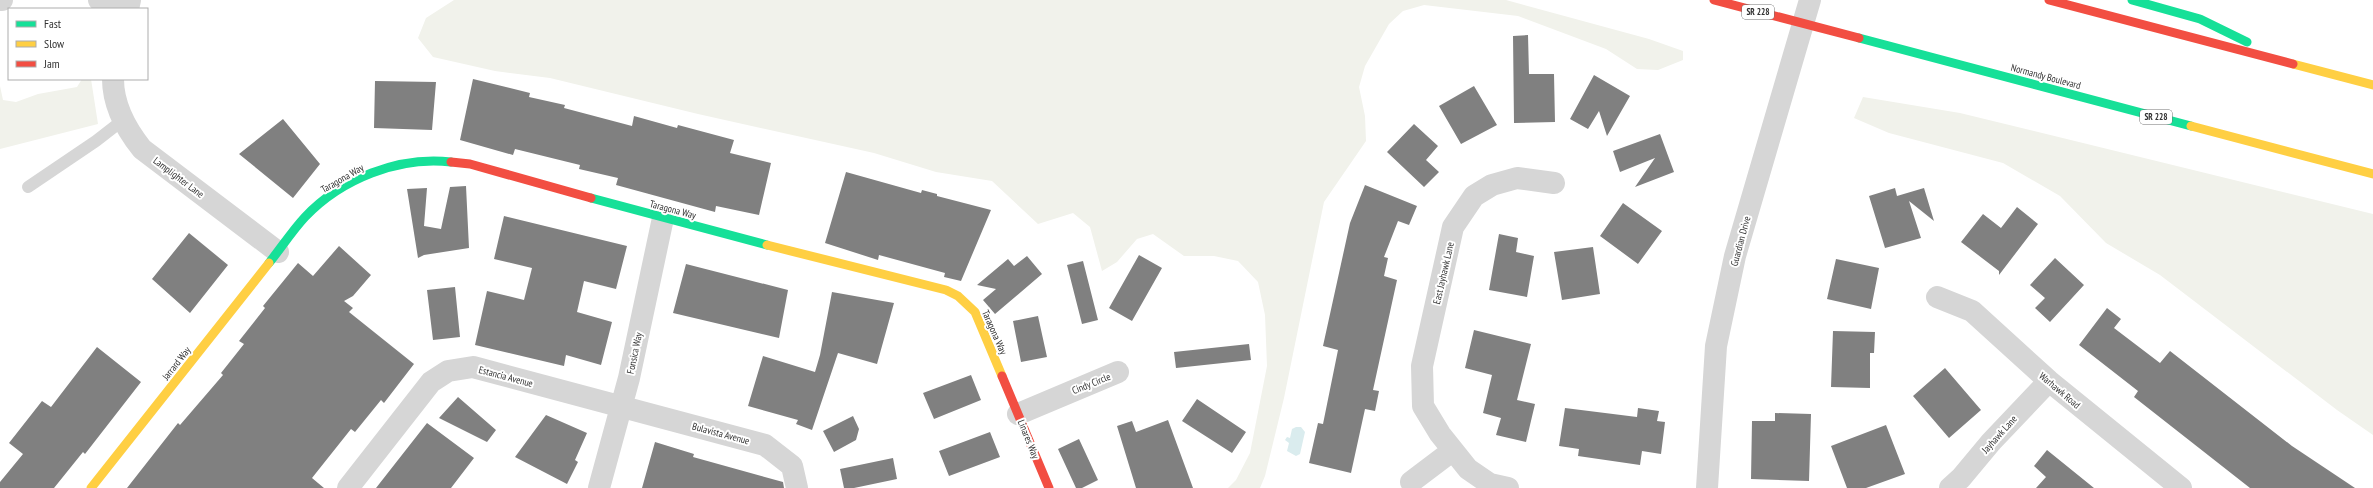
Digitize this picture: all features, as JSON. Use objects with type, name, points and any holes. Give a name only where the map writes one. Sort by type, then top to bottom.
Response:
[{"type":"street","points":[[99,0],[111,8]]},
{"type":"street","name":"Normandy Boulevard","points":[[1714,0],[2373,174]]},
{"type":"street","name":"Guardian Drive","points":[[1707,488],[1716,346],[1735,256],[1810,0]]},
{"type":"street","points":[[2049,0],[2373,85]]},
{"type":"street","points":[[2132,0],[2200,19],[2297,65]]},
{"type":"street","name":"Lamplighter Lane","points":[[114,80],[117,107],[130,135],[142,149],[278,252]]},
{"type":"street","name":"Taragona Way","points":[[278,252],[305,218],[334,193],[366,175],[396,164],[413,161],[445,160],[470,164],[663,218],[946,290],[958,296],[975,312],[1018,414]]},
{"type":"street","name":"East Jayhawk Lane","points":[[1446,443],[1423,406],[1422,366],[1453,228],[1474,196],[1492,185],[1517,178],[1554,183]]},
{"type":"street","name":"Fonsica Way","points":[[599,488],[621,406],[663,218]]},
{"type":"street","name":"Jarrard Way","points":[[91,488],[278,252]]},
{"type":"street","name":"Warhawk Road","points":[[1937,297],[1972,312],[2049,381],[2181,488]]},
{"type":"street","name":"Estancia Avenue","points":[[348,488],[431,382],[448,371],[459,368],[473,367],[621,406]]},
{"type":"street","name":"Cindy Circle","points":[[1064,394],[1118,372]]},
{"type":"street","name":"Jayhawk Lane","points":[[1950,488],[1961,478],[1991,442],[2049,381]]},
{"type":"street","name":"Linares Way","points":[[1049,488],[1018,414],[1064,394]]},
{"type":"street","name":"Bulavista Avenue","points":[[621,406],[765,445],[792,466],[797,488]]},
{"type":"street","points":[[1411,482],[1446,443],[1468,469],[1490,484],[1508,488]]},
{"type":"lane","points":[[28,187],[124,120]]},
{"type":"shaded area","points":[[454,0],[1506,0],[1649,39],[1683,51],[1683,60],[1658,70],[1637,69],[1606,49],[1518,16],[1424,5],[1403,11],[1389,24],[1365,66],[1359,87],[1365,116],[1366,141],[1324,202],[1284,398],[1265,476],[1260,488],[1228,488],[1236,480],[1250,453],[1267,366],[1265,315],[1258,282],[1238,261],[1214,256],[1184,256],[1153,234],[1137,239],[1117,262],[1102,271],[1090,227],[1073,213],[1038,224],[992,181],[936,172],[874,153],[698,114],[550,78],[495,71],[433,57],[418,38],[426,18]]},
{"type":"shaded area","points":[[81,80],[91,80],[98,124],[0,149],[0,86],[3,100],[16,102],[38,94],[77,87]]},
{"type":"shaded area","points":[[1863,97],[1960,113],[2373,214],[2373,435],[2337,410],[2160,275],[2106,243],[2060,196],[2003,163],[1889,133],[1854,118]]},
{"type":"shaded area","points":[[1301,427],[1305,432],[1300,454],[1296,456],[1287,451],[1289,443],[1285,440],[1287,437],[1290,438],[1292,429]]},
{"type":"building","points":[[1528,35],[1529,74],[1554,74],[1555,122],[1514,123],[1513,36]]},
{"type":"building","points":[[1594,75],[1630,96],[1607,136],[1599,111],[1588,129],[1570,119]]},
{"type":"building","points":[[473,79],[530,93],[529,97],[565,105],[564,108],[632,126],[634,116],[677,128],[678,125],[734,140],[730,153],[771,163],[759,215],[716,206],[715,212],[616,185],[618,178],[579,169],[580,165],[515,149],[513,155],[460,140]]},
{"type":"building","points":[[375,81],[436,82],[432,130],[374,128]]},
{"type":"building","points":[[1474,86],[1497,125],[1461,144],[1439,106]]},
{"type":"building","points":[[283,119],[320,164],[293,198],[239,154]]},
{"type":"building","points":[[1414,124],[1438,146],[1426,160],[1439,172],[1424,187],[1387,152]]},
{"type":"building","points":[[1660,134],[1674,172],[1635,187],[1655,158],[1620,172],[1613,151]]},
{"type":"building","points":[[846,172],[921,193],[922,190],[937,194],[937,196],[991,210],[961,281],[944,277],[945,273],[879,255],[878,260],[825,243]]},
{"type":"building","points":[[1365,185],[1417,206],[1409,225],[1398,221],[1384,257],[1388,258],[1384,276],[1397,280],[1373,390],[1379,391],[1375,411],[1365,409],[1351,473],[1309,463],[1318,423],[1323,424],[1338,350],[1323,346],[1350,223]]},
{"type":"building","points":[[466,186],[469,248],[424,255],[418,258],[407,189],[427,188],[424,226],[441,229],[450,187]]},
{"type":"building","points":[[1895,188],[1897,196],[1924,188],[1934,221],[1909,201],[1921,238],[1885,248],[1869,196]]},
{"type":"building","points":[[1623,203],[1662,231],[1638,264],[1600,236]]},
{"type":"building","points":[[2017,207],[2038,224],[1999,275],[1999,271],[1961,242],[1983,214],[2001,228]]},
{"type":"building","points":[[504,216],[627,246],[616,289],[584,281],[577,312],[612,322],[601,365],[566,355],[564,366],[475,345],[487,291],[524,300],[532,268],[494,259]]},
{"type":"building","points":[[189,233],[228,265],[190,313],[152,279]]},
{"type":"building","points":[[1499,234],[1518,238],[1516,252],[1534,256],[1527,297],[1489,290]]},
{"type":"building","points":[[339,246],[371,275],[353,296],[344,301],[353,308],[349,312],[414,364],[384,403],[381,400],[355,432],[351,429],[312,478],[324,488],[127,488],[178,423],[180,425],[223,375],[221,373],[244,344],[239,341],[265,308],[263,306],[298,263],[313,276]]},
{"type":"building","points":[[1593,247],[1600,294],[1562,300],[1554,252]]},
{"type":"building","points":[[1139,255],[1162,268],[1132,321],[1109,308]]},
{"type":"building","points":[[1027,256],[1042,274],[995,314],[983,300],[996,289],[977,285],[1008,259],[1014,266]]},
{"type":"building","points":[[2055,258],[2084,285],[2050,322],[2035,308],[2045,298],[2030,285]]},
{"type":"building","points":[[1836,259],[1879,268],[1871,309],[1827,299]]},
{"type":"building","points":[[1083,261],[1098,320],[1082,324],[1067,265]]},
{"type":"building","points":[[686,264],[788,290],[779,338],[673,313]]},
{"type":"building","points":[[455,287],[460,337],[433,340],[427,290]]},
{"type":"building","points":[[832,292],[894,303],[877,364],[838,353],[812,430],[796,424],[798,420],[748,406],[763,356],[815,372],[820,355]]},
{"type":"building","points":[[2107,308],[2121,319],[2114,328],[2160,363],[2170,351],[2292,446],[2355,488],[2250,488],[2134,397],[2138,391],[2079,345]]},
{"type":"building","points":[[1038,316],[1047,357],[1021,362],[1013,321]]},
{"type":"building","points":[[1474,330],[1531,344],[1517,400],[1535,404],[1526,442],[1496,435],[1501,418],[1483,413],[1492,375],[1465,368]]},
{"type":"building","points":[[1833,331],[1875,332],[1874,353],[1870,353],[1870,388],[1831,387]]},
{"type":"building","points":[[1249,344],[1251,360],[1176,368],[1174,352]]},
{"type":"building","points":[[97,347],[141,382],[85,454],[83,452],[54,488],[0,488],[0,482],[23,454],[9,443],[42,401],[51,407]]},
{"type":"building","points":[[1945,368],[1981,410],[1949,438],[1913,396]]},
{"type":"building","points":[[971,375],[981,400],[934,419],[923,393]]},
{"type":"building","points":[[458,397],[496,430],[487,442],[439,418]]},
{"type":"building","points":[[1197,399],[1246,432],[1232,453],[1182,421]]},
{"type":"building","points":[[1565,408],[1637,417],[1638,408],[1659,411],[1657,421],[1665,422],[1661,454],[1642,451],[1640,465],[1578,456],[1579,449],[1559,446]]},
{"type":"building","points":[[1775,413],[1811,414],[1809,481],[1751,479],[1752,421],[1775,421]]},
{"type":"building","points":[[546,415],[587,433],[575,460],[578,462],[567,484],[515,457]]},
{"type":"building","points":[[853,416],[859,429],[856,440],[834,452],[823,431]]},
{"type":"building","points":[[1168,420],[1193,488],[1136,488],[1117,426],[1132,421],[1136,432]]},
{"type":"building","points":[[427,423],[474,458],[451,488],[376,488]]},
{"type":"building","points":[[1886,425],[1905,474],[1866,488],[1847,488],[1831,446]]},
{"type":"building","points":[[990,432],[1000,457],[949,476],[939,451]]},
{"type":"building","points":[[1079,439],[1098,480],[1082,488],[1076,488],[1058,449]]},
{"type":"building","points":[[655,442],[694,454],[693,457],[783,482],[784,488],[642,488]]},
{"type":"building","points":[[2047,450],[2094,488],[2036,488],[2046,477],[2034,466]]},
{"type":"building","points":[[893,458],[897,479],[854,488],[844,488],[840,469]]},
{"type":"traffic: fast","points":[[2132,0],[2200,19],[2247,42]]},
{"type":"traffic: fast","points":[[1859,38],[2191,126]]},
{"type":"traffic: fast","points":[[269,263],[305,217],[319,203],[353,181],[391,167],[411,163],[431,161],[451,162]]},
{"type":"traffic: fast","points":[[591,198],[767,245]]},
{"type":"traffic: slow","points":[[2293,64],[2373,85]]},
{"type":"traffic: slow","points":[[2191,126],[2373,174]]},
{"type":"traffic: slow","points":[[767,245],[946,290],[958,296],[975,312],[1002,376]]},
{"type":"traffic: slow","points":[[91,488],[269,263]]},
{"type":"traffic: jam","points":[[1714,0],[1859,38]]},
{"type":"traffic: jam","points":[[2049,0],[2293,64]]},
{"type":"traffic: jam","points":[[451,162],[470,164],[591,198]]},
{"type":"traffic: jam","points":[[1002,376],[1049,488]]}]
